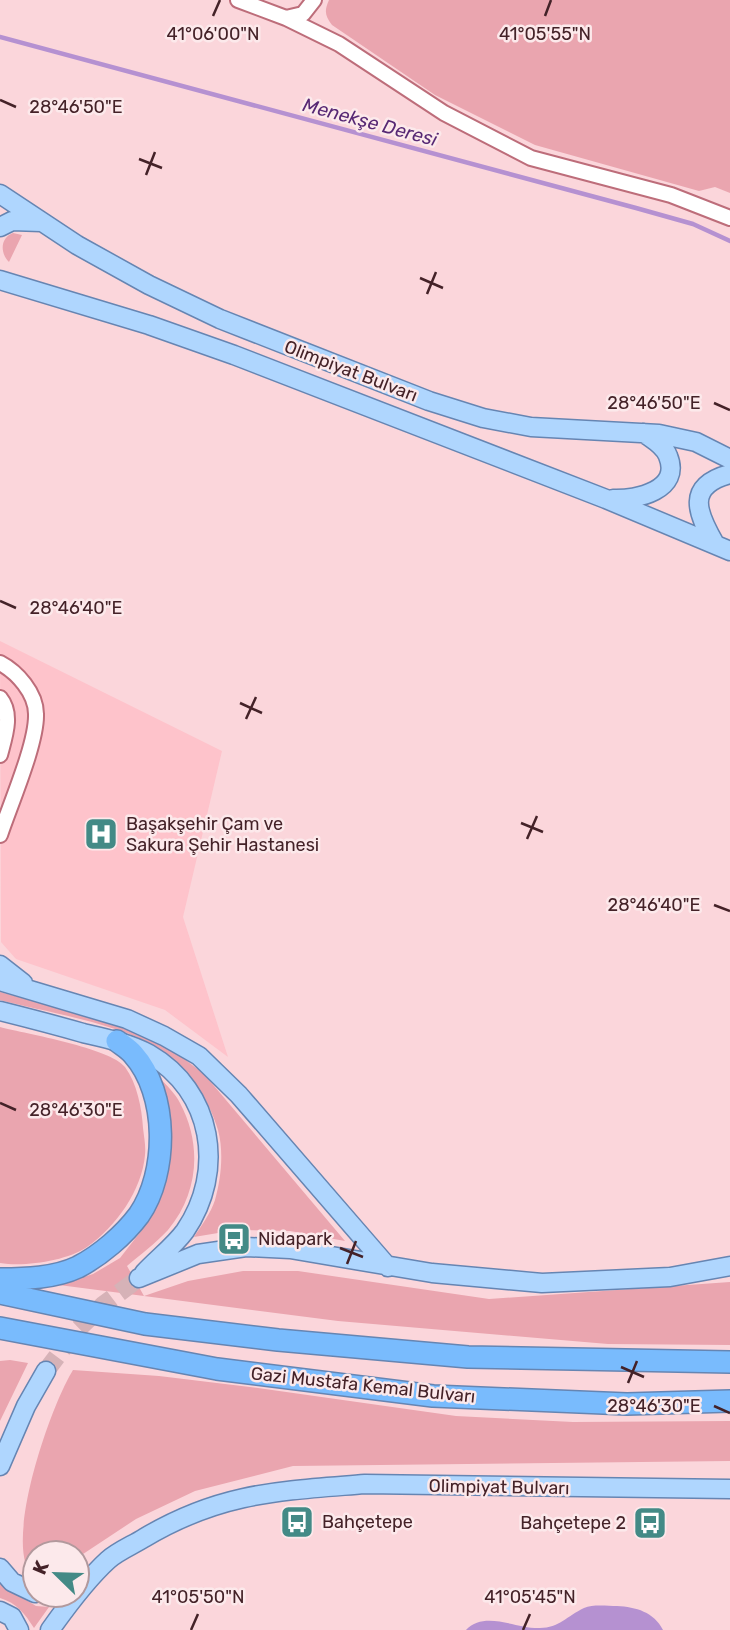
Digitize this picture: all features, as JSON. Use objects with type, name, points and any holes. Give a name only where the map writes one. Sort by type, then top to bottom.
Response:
[{"type":"highway","points":[[0,1279],[54,1275],[77,1268],[122,1234],[139,1215],[153,1186],[159,1159],[161,1128],[147,1074],[133,1054],[117,1041]]},
{"type":"highway","name":"Gazi Mustafa Kemal Bulvarı","points":[[0,1293],[145,1324],[278,1340],[468,1357],[730,1362]]},
{"type":"highway","name":"Gazi Mustafa Kemal Bulvarı","points":[[0,1328],[217,1369],[433,1396],[627,1404],[730,1401]]},
{"type":"highway","points":[[0,1343],[64,1340]]},
{"type":"main road","name":"Olimpiyat Bulvarı","points":[[0,194],[105,262],[159,291],[220,319],[429,401],[483,418],[542,428],[642,432],[696,443],[730,459]]},
{"type":"main road","points":[[0,227],[12,221],[41,222]]},
{"type":"main road","points":[[5,279],[234,355],[606,499],[723,548]]},
{"type":"main road","points":[[606,499],[638,498],[661,486],[669,476],[668,455],[661,446],[642,432]]},
{"type":"main road","points":[[723,548],[702,518],[699,503],[702,491],[713,478],[730,474]]},
{"type":"main road","points":[[0,965],[34,992]]},
{"type":"main road","points":[[0,981],[127,1019],[199,1056],[239,1095],[388,1267]]},
{"type":"main road","points":[[0,1011],[117,1041],[148,1054],[177,1077],[205,1121],[209,1146],[207,1182],[197,1209],[184,1232],[139,1278],[198,1254],[246,1247],[290,1249],[432,1273],[541,1283],[670,1277],[730,1266]]},
{"type":"main road","points":[[0,1466],[26,1406],[46,1371]]},
{"type":"main road","name":"Olimpiyat Bulvarı","points":[[109,1559],[164,1527],[206,1507],[268,1493],[365,1484],[730,1489]]},
{"type":"main road","points":[[91,1571],[109,1559]]},
{"type":"main road","points":[[50,1630],[66,1607],[109,1559]]},
{"type":"main road","points":[[0,1568],[12,1582],[21,1586]]},
{"type":"main road","points":[[0,1611],[12,1618],[19,1630]]},
{"type":"street","points":[[238,0],[283,17],[339,44],[444,113],[531,158],[671,195],[730,218]]},
{"type":"street","points":[[271,0],[275,10],[283,17],[303,14],[312,1]]},
{"type":"street","points":[[312,1],[312,14],[319,25],[339,44]]},
{"type":"street","points":[[0,663],[18,675],[37,713],[31,745],[0,835]]},
{"type":"street","points":[[0,698],[6,705],[7,730],[0,755]]},
{"type":"shaded area","points":[[329,0],[730,0],[730,193],[715,187],[699,191],[535,145],[435,95],[332,25],[326,13]]},
{"type":"shaded area","points":[[13,233],[22,235],[9,262],[3,246],[6,238]]},
{"type":"shaded area","name":"Başakşehir Çam ve Sakura Şehir Hastanesi","points":[[0,641],[222,751],[183,917],[228,1057],[165,1010],[16,959],[1,942]]},
{"type":"shaded area","points":[[0,992],[132,1028],[162,1042],[204,1074],[345,1241],[290,1231],[236,1230],[194,1237],[215,1200],[221,1156],[220,1138],[214,1118],[194,1082],[166,1053],[139,1038],[80,1019],[0,1000]]},
{"type":"shaded area","points":[[0,1027],[86,1048],[116,1060],[129,1073],[138,1096],[145,1152],[143,1168],[133,1194],[126,1207],[98,1239],[78,1252],[57,1259],[33,1263],[0,1263]]},
{"type":"shaded area","points":[[159,1077],[178,1099],[187,1119],[192,1135],[194,1168],[186,1200],[178,1216],[163,1235],[127,1266],[144,1296],[59,1285],[93,1274],[120,1258],[145,1226],[163,1191],[170,1160],[170,1124]]},
{"type":"shaded area","points":[[243,1271],[298,1271],[489,1299],[730,1282],[730,1345],[608,1344],[338,1321],[144,1296],[188,1281]]},
{"type":"shaded area","points":[[0,1361],[28,1363],[0,1421]]},
{"type":"shaded area","points":[[73,1370],[159,1376],[456,1416],[573,1422],[730,1421],[730,1461],[293,1466],[195,1491],[136,1519],[91,1549],[91,1539],[23,1539],[25,1511],[32,1479],[41,1446]]},
{"type":"shaded area","points":[[0,1584],[21,1597],[21,1609],[48,1609],[34,1628],[20,1610],[0,1598]]},
{"type":"shaded area","points":[[617,1606],[650,1615],[663,1630],[466,1630],[482,1621],[531,1628],[547,1627],[558,1624],[588,1607]]},
{"type":"waterway","name":"Menekşe Deresi","points":[[0,37],[636,208],[693,224],[730,241]]},
{"type":"tunnel","points":[[46,1371],[76,1331],[103,1305],[139,1278]]},
{"type":"place","name":"Başakşehir Çam ve Sakura Şehir Hastanesi","points":[[101,834]]},
{"type":"place","name":"Nidapark","points":[[234,1239]]},
{"type":"place","name":"Bahçetepe","points":[[297,1522]]},
{"type":"place","name":"Bahçetepe 2","points":[[650,1523]]}]
